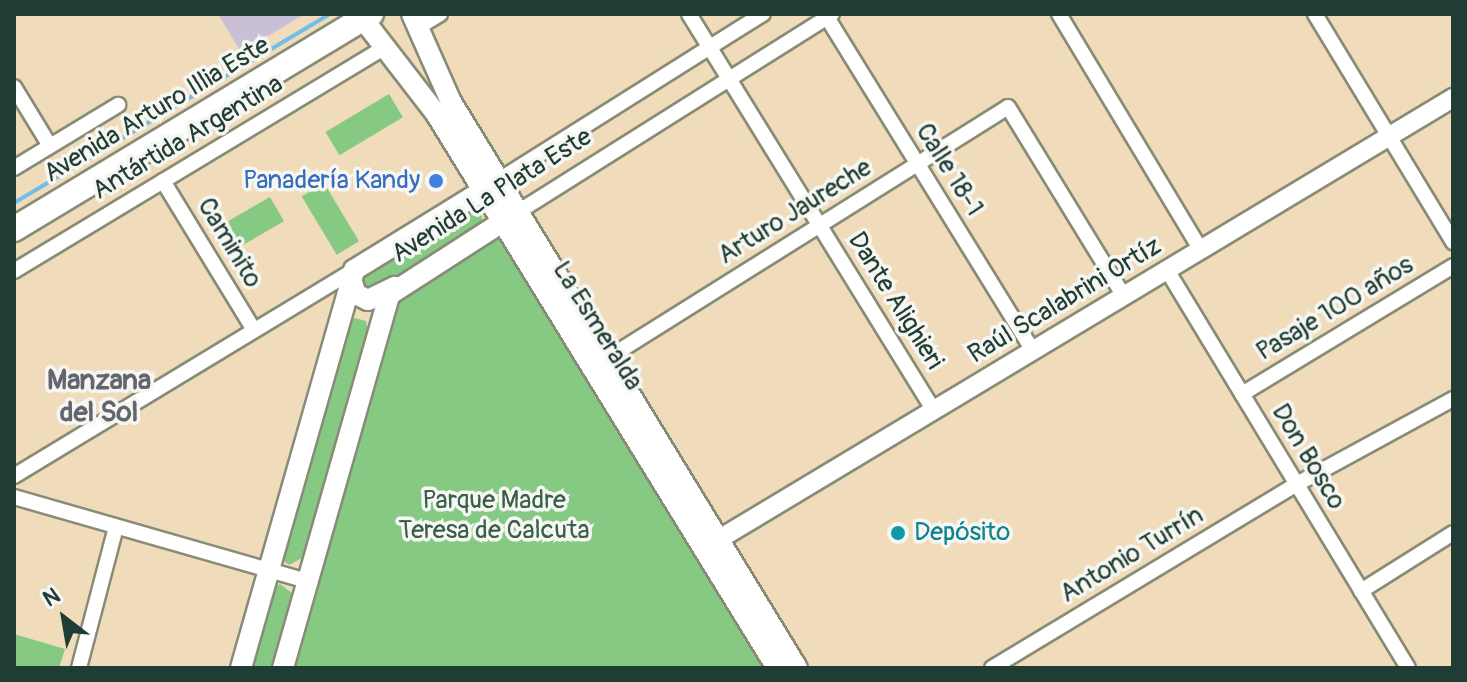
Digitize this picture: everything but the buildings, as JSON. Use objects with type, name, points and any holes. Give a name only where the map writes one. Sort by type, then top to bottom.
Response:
[{"type":"main road","name":"La Esmeralda","points":[[367,16],[491,185],[711,544],[797,668]]},
{"type":"main road","name":"Avenida Arturo Illia Este","points":[[14,229],[367,16]]},
{"type":"main road","name":"La Esmeralda","points":[[414,21],[491,185]]},
{"type":"main road","name":"Avenida La Plata Este","points":[[352,274],[491,185]]},
{"type":"main road","name":"La Esmeralda","points":[[510,216],[608,358],[777,668]]},
{"type":"main road","name":"Avenida La Plata Este","points":[[283,668],[387,300],[397,286],[510,216]]},
{"type":"main road","points":[[352,274],[356,294],[368,300],[397,286]]},
{"type":"main road","points":[[241,668],[352,274]]},
{"type":"street","points":[[414,21],[440,14]]},
{"type":"street","name":"Dante Alighieri","points":[[689,14],[934,410]]},
{"type":"street","name":"Avenida La Plata Este","points":[[491,185],[763,14]]},
{"type":"street","points":[[1059,14],[1201,250]]},
{"type":"street","points":[[1315,14],[1453,242]]},
{"type":"street","name":"Avenida La Plata Este","points":[[510,216],[828,15]]},
{"type":"street","name":"Calle 18-1","points":[[828,15],[1033,351]]},
{"type":"street","name":"Antártida Argentina","points":[[14,271],[387,46]]},
{"type":"street","points":[[14,87],[50,146]]},
{"type":"street","name":"Raúl Scalabrini Ortíz","points":[[711,544],[1453,98]]},
{"type":"street","points":[[14,168],[118,105]]},
{"type":"street","name":"Arturo Jaureche","points":[[608,358],[1008,107],[1124,296]]},
{"type":"street","name":"Caminito","points":[[163,181],[254,330]]},
{"type":"street","name":"Pasaje 100 años","points":[[1242,394],[1453,266]]},
{"type":"street","name":"Don Bosco","points":[[1167,270],[1408,668]]},
{"type":"street","points":[[14,476],[352,274]]},
{"type":"street","name":"Antonio Turrín","points":[[992,668],[1297,484],[1453,399]]},
{"type":"street","points":[[14,497],[307,581]]},
{"type":"street","points":[[79,668],[116,527]]},
{"type":"street","points":[[1361,591],[1453,533]]},
{"type":"shaded area","points":[[218,14],[305,14],[241,52]]},
{"type":"green space","points":[[389,94],[403,117],[339,155],[326,132]]},
{"type":"green space","points":[[324,183],[359,241],[337,255],[302,196]]},
{"type":"green space","points":[[270,197],[284,221],[226,255],[212,230]]},
{"type":"green space","points":[[474,210],[482,215],[482,225],[378,291],[368,292],[360,282],[363,276]]},
{"type":"green space","name":"Parque Madre Teresa de Calcuta","points":[[496,237],[506,242],[763,668],[292,668],[396,302]]},
{"type":"green space","points":[[355,318],[366,321],[368,332],[302,558],[289,565],[282,559],[349,322]]},
{"type":"green space","points":[[280,584],[293,594],[272,668],[250,668],[273,588]]},
{"type":"green space","points":[[14,634],[65,649],[59,668],[14,668]]},
{"type":"waterway","points":[[14,203],[330,14]]},
{"type":"place","name":"Panadería Kandy","points":[[436,181]]},
{"type":"place","name":"Depósito","points":[[898,533]]},
{"type":"district","name":"Manzana del Sol","points":[[99,397]]}]
